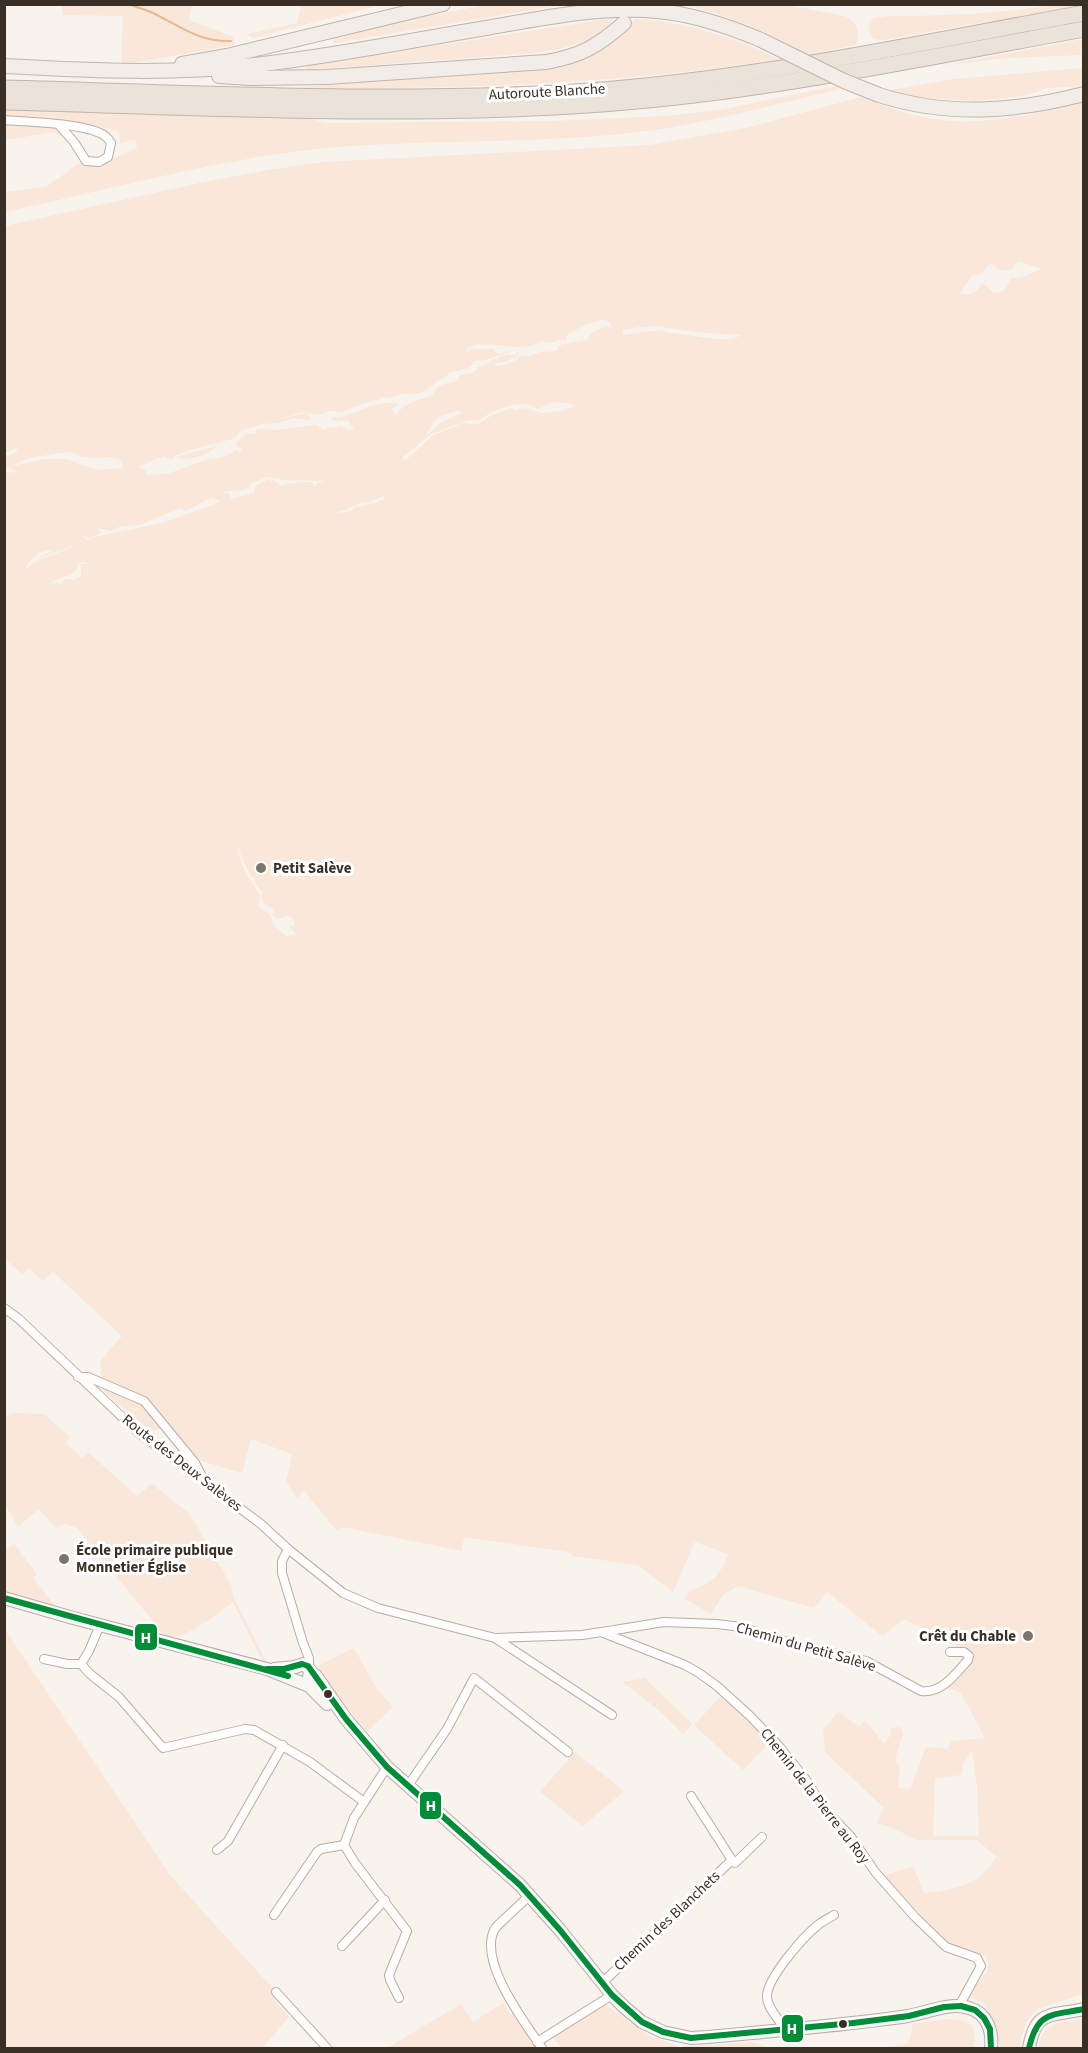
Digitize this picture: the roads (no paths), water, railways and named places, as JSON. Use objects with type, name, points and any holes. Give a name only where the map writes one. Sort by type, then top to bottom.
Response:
[{"type":"highway","name":"Autoroute Blanche","points":[[4,88],[365,97],[496,96],[589,91],[782,67],[1083,13]]},
{"type":"highway","name":"Autoroute Blanche","points":[[4,102],[385,110],[589,105],[679,97],[778,83],[1083,29]]},
{"type":"main road","points":[[132,73],[227,56],[443,4]]},
{"type":"main road","points":[[4,66],[132,73],[271,63],[356,51],[547,17],[604,10],[644,10],[687,15],[732,28],[844,81],[879,95],[932,108],[984,111],[1039,105],[1083,94]]},
{"type":"main road","points":[[160,72],[251,78],[327,76],[546,62],[590,50],[624,23]]},
{"type":"street","points":[[4,120],[59,125],[103,134],[111,142],[108,156],[99,162],[86,160],[59,125]]},
{"type":"street","name":"Route des Deux Salèves","points":[[4,1308],[19,1319],[144,1437],[261,1524],[288,1549]]},
{"type":"street","points":[[78,1377],[88,1377],[144,1401],[195,1463],[206,1483]]},
{"type":"street","points":[[288,1549],[282,1561],[282,1573],[309,1658],[302,1672]]},
{"type":"street","name":"Chemin de la Pierre au Roy","points":[[288,1549],[335,1588],[359,1600],[394,1612],[495,1638],[582,1635],[601,1632],[685,1665],[699,1673],[750,1716],[778,1746],[807,1781],[819,1801],[851,1837],[876,1873],[914,1916],[946,1947],[979,1960],[981,1966],[959,2006]]},
{"type":"street","points":[[4,1598],[267,1669],[302,1672],[316,1676],[346,1719],[387,1767],[530,1895],[612,1995],[642,2022],[675,2035],[692,2038],[902,2018],[959,2006],[974,2010],[984,2017],[990,2030],[991,2049]]},
{"type":"street","name":"Chemin du Petit Salève","points":[[601,1632],[664,1622],[731,1626],[866,1660],[926,1692],[948,1682],[968,1660],[969,1656],[964,1652],[950,1652]]},
{"type":"street","points":[[81,1664],[90,1651],[100,1625]]},
{"type":"street","points":[[495,1638],[612,1716]]},
{"type":"street","points":[[44,1659],[67,1664],[81,1664],[119,1697],[163,1748],[249,1729],[261,1732],[310,1762],[363,1802]]},
{"type":"street","points":[[407,1787],[453,1720],[474,1678],[568,1752]]},
{"type":"street","points":[[217,1850],[228,1841],[283,1745]]},
{"type":"street","points":[[344,1845],[354,1818],[387,1767]]},
{"type":"street","name":"Chemin des Blanchets","points":[[690,1796],[735,1863],[762,1837]]},
{"type":"street","points":[[344,1845],[407,1931],[389,1975],[399,1998]]},
{"type":"street","points":[[274,1915],[317,1852],[321,1849],[344,1845]]},
{"type":"street","name":"Chemin des Blanchets","points":[[602,1983],[732,1860]]},
{"type":"street","points":[[530,1895],[496,1927],[491,1938],[495,1966],[510,1999],[539,2045],[612,1995]]},
{"type":"street","points":[[342,1946],[385,1900]]},
{"type":"street","points":[[785,2030],[768,2002],[768,1988],[798,1946],[817,1926],[834,1915]]},
{"type":"street","points":[[276,1992],[327,2049]]},
{"type":"street","points":[[1029,2049],[1034,2027],[1041,2019],[1053,2014],[1083,2009]]},
{"type":"waterway","points":[[128,4],[151,12],[199,36],[219,41],[231,41]]},
{"type":"place","name":"Petit Salève","points":[[261,868]]},
{"type":"place","name":"École primaire publique Monnetier Église","points":[[64,1559]]},
{"type":"place","name":"Crêt du Chable","points":[[1028,1636]]}]
